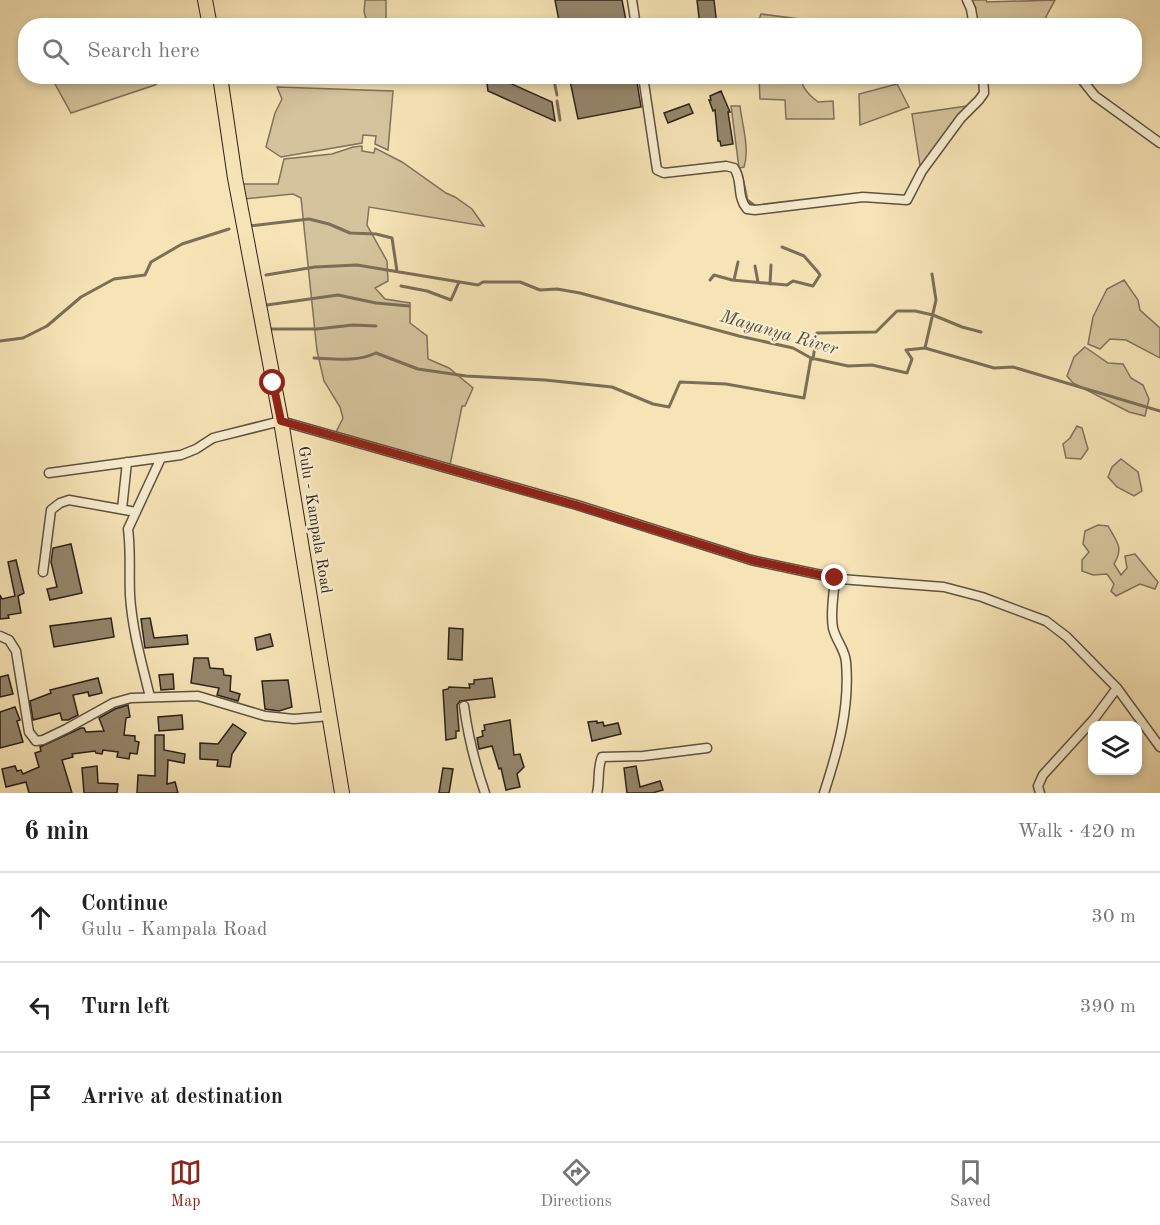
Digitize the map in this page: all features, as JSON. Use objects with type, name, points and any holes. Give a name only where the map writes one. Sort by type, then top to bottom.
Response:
[{"type":"main road","points":[[205,0],[208,18]]},
{"type":"main road","name":"Gulu - Kampala Road","points":[[221,84],[235,178],[281,421],[342,793]]},
{"type":"street","points":[[632,0],[635,18]]},
{"type":"street","points":[[968,0],[973,18]]},
{"type":"street","points":[[644,84],[657,170],[664,173],[726,166],[734,168],[739,175],[740,196],[743,204],[747,209],[755,210],[863,197],[907,200],[922,171],[961,118],[984,93],[983,84]]},
{"type":"street","points":[[1085,84],[1095,96],[1160,143]]},
{"type":"street","points":[[49,472],[181,455],[213,438],[281,421],[576,505],[751,560],[835,578],[944,587],[1018,609],[1046,621],[1067,637],[1117,688],[1160,747]]},
{"type":"street","points":[[150,698],[130,596],[128,529],[161,458]]},
{"type":"street","points":[[122,509],[127,462]]},
{"type":"street","points":[[43,572],[51,510],[60,503],[69,501],[136,512]]},
{"type":"street","points":[[824,793],[835,760],[846,709],[844,651],[833,630],[832,619],[835,578]]},
{"type":"street","points":[[0,636],[9,639],[15,647],[29,732],[36,741],[66,729],[113,703],[131,698],[198,696],[265,716],[294,719],[330,717]]},
{"type":"street","points":[[1040,793],[1038,786],[1043,775],[1094,719],[1117,688]]},
{"type":"street","points":[[464,706],[467,730],[484,793]]},
{"type":"street","points":[[597,793],[599,764],[602,757],[643,756],[707,748]]},
{"type":"shaded area","points":[[365,0],[386,0],[386,18],[366,18]]},
{"type":"shaded area","points":[[970,0],[986,0],[987,2],[1055,0],[1045,18],[976,18]]},
{"type":"shaded area","points":[[761,14],[792,18],[760,18]]},
{"type":"shaded area","points":[[55,84],[156,84],[155,85],[71,113]]},
{"type":"shaded area","points":[[759,84],[802,84],[818,102],[833,101],[834,119],[786,119],[785,100],[760,99]]},
{"type":"shaded area","points":[[897,84],[909,107],[860,125],[859,94]]},
{"type":"shaded area","points":[[277,87],[393,91],[388,150],[375,144],[376,136],[363,135],[362,143],[281,157],[266,147],[275,113],[282,99]]},
{"type":"shaded area","points":[[731,106],[740,106],[745,137],[746,160],[744,167],[739,168]]},
{"type":"shaded area","points":[[967,106],[921,172],[912,114]]},
{"type":"shaded area","points":[[362,146],[362,151],[374,153],[375,148],[402,162],[472,209],[484,226],[369,207],[367,225],[387,261],[388,281],[375,288],[385,299],[410,303],[410,323],[427,336],[428,359],[449,368],[473,388],[465,406],[462,406],[450,465],[335,434],[343,418],[340,407],[324,381],[317,351],[301,198],[293,194],[244,199],[240,184],[278,184],[284,159],[332,154]]},
{"type":"shaded area","points":[[1124,280],[1138,300],[1140,310],[1160,328],[1160,358],[1126,340],[1110,339],[1100,349],[1088,344],[1093,317],[1107,289]]},
{"type":"shaded area","points":[[1085,347],[1108,363],[1123,364],[1131,378],[1143,385],[1149,399],[1145,416],[1129,412],[1073,383],[1067,376],[1074,357]]},
{"type":"shaded area","points":[[1077,426],[1082,428],[1088,449],[1081,459],[1066,458],[1063,444],[1070,438]]},
{"type":"shaded area","points":[[1121,459],[1138,472],[1142,491],[1134,496],[1117,487],[1108,477],[1112,467]]},
{"type":"shaded area","points":[[1098,525],[1108,526],[1116,541],[1119,553],[1114,564],[1121,575],[1127,568],[1125,556],[1135,554],[1158,582],[1155,589],[1140,584],[1116,596],[1111,591],[1114,584],[1107,574],[1093,575],[1082,571],[1082,560],[1089,552],[1083,544],[1085,531]]},
{"type":"building","points":[[555,0],[622,0],[625,18],[558,18]]},
{"type":"building","points":[[697,0],[714,0],[716,18],[699,18]]},
{"type":"building","points":[[487,84],[512,84],[552,102],[555,121],[488,91]]},
{"type":"building","points":[[571,84],[637,84],[641,107],[578,119]]},
{"type":"building","points":[[721,91],[730,112],[728,112],[733,144],[721,146],[718,141],[715,110],[713,111],[709,100],[711,100],[710,96]]},
{"type":"building","points":[[689,104],[693,113],[668,123],[664,113]]},
{"type":"building","points":[[71,544],[82,593],[50,600],[47,589],[57,587],[51,562],[53,548]]},
{"type":"building","points":[[16,560],[24,593],[18,596],[21,613],[0,619],[0,595],[2,599],[15,596],[8,562]]},
{"type":"building","points":[[111,618],[114,637],[54,647],[50,626]]},
{"type":"building","points":[[150,618],[154,638],[187,635],[188,644],[145,648],[141,619]]},
{"type":"building","points":[[449,628],[463,629],[462,660],[448,659]]},
{"type":"building","points":[[270,634],[273,646],[257,650],[255,638]]},
{"type":"building","points":[[194,658],[208,658],[210,668],[223,669],[224,675],[231,676],[230,691],[240,694],[238,701],[217,695],[219,688],[191,683]]},
{"type":"building","points":[[173,674],[174,689],[161,690],[159,675]]},
{"type":"building","points":[[8,675],[13,694],[0,697],[0,677]]},
{"type":"building","points":[[98,678],[102,693],[89,696],[88,692],[73,695],[78,715],[62,720],[60,713],[33,720],[30,701],[51,693],[50,690]]},
{"type":"building","points":[[492,678],[495,697],[460,701],[457,705],[459,731],[456,731],[456,738],[446,740],[443,690],[449,687],[470,688],[469,684],[474,684],[474,680]]},
{"type":"building","points":[[288,680],[292,707],[279,711],[265,709],[262,681]]},
{"type":"building","points":[[128,705],[130,717],[126,718],[124,735],[135,736],[135,741],[139,742],[137,754],[130,753],[129,759],[117,757],[118,752],[103,750],[102,754],[95,751],[72,754],[73,757],[62,760],[72,793],[29,793],[26,782],[6,787],[2,769],[15,766],[17,771],[21,770],[23,774],[39,767],[35,753],[41,751],[40,747],[81,728],[84,728],[86,732],[104,731],[99,718]]},
{"type":"building","points":[[15,707],[20,720],[17,721],[23,742],[0,748],[0,712]]},
{"type":"building","points":[[182,715],[183,729],[159,731],[158,717]]},
{"type":"building","points":[[510,720],[514,755],[520,754],[524,767],[517,774],[520,787],[506,790],[501,768],[499,769],[492,746],[479,749],[477,738],[483,736],[484,725]]},
{"type":"building","points":[[597,721],[597,723],[603,722],[604,726],[618,723],[621,734],[592,741],[588,722]]},
{"type":"building","points":[[233,724],[246,733],[232,754],[230,767],[217,766],[218,760],[200,759],[200,743],[218,744]]},
{"type":"building","points":[[155,735],[164,735],[164,750],[185,754],[184,763],[168,760],[167,784],[175,782],[178,793],[137,793],[138,775],[155,776]]},
{"type":"building","points":[[97,766],[98,783],[118,784],[117,793],[84,793],[82,768]]},
{"type":"building","points":[[636,766],[640,787],[660,781],[663,790],[652,793],[627,793],[624,768]]},
{"type":"building","points":[[443,768],[453,769],[449,793],[439,793]]},
{"type":"waterway","points":[[555,84],[557,95]]},
{"type":"waterway","points":[[557,101],[560,120]]},
{"type":"waterway","points":[[743,181],[747,200],[755,206]]},
{"type":"waterway","name":"Mayanya River","points":[[249,226],[309,219],[350,233],[376,234],[392,238],[397,271]]},
{"type":"waterway","name":"Mayanya River","points":[[0,341],[23,338],[47,326],[81,297],[114,279],[145,275],[151,262],[182,244],[229,229]]},
{"type":"waterway","points":[[710,280],[714,275],[732,280],[787,285],[793,281],[813,286],[820,275],[818,272],[804,256],[782,247]]},
{"type":"waterway","points":[[734,280],[738,262]]},
{"type":"waterway","name":"Mayanya River","points":[[266,275],[315,267],[357,265],[478,285],[483,282],[520,282],[540,290],[557,289],[580,293],[739,336],[793,348],[811,358],[848,366],[872,365],[907,373],[912,359],[906,350],[925,348],[994,368],[1013,367],[1160,411]]},
{"type":"waterway","points":[[770,284],[771,265]]},
{"type":"waterway","points":[[755,266],[758,282]]},
{"type":"waterway","points":[[925,348],[936,300],[932,274]]},
{"type":"waterway","points":[[401,286],[427,291],[451,300],[459,282]]},
{"type":"waterway","points":[[267,305],[338,295],[376,303],[409,306]]},
{"type":"waterway","points":[[813,359],[817,333],[876,332],[897,311],[915,311],[933,315],[981,332]]},
{"type":"waterway","points":[[271,329],[376,326]]},
{"type":"waterway","points":[[314,358],[354,359],[376,353],[418,369],[466,376],[545,380],[612,387],[653,404],[669,407],[680,382],[726,384],[804,398],[811,358]]},
{"type":"route","points":[[273,383],[281,421],[576,505],[751,560],[835,578]]}]
